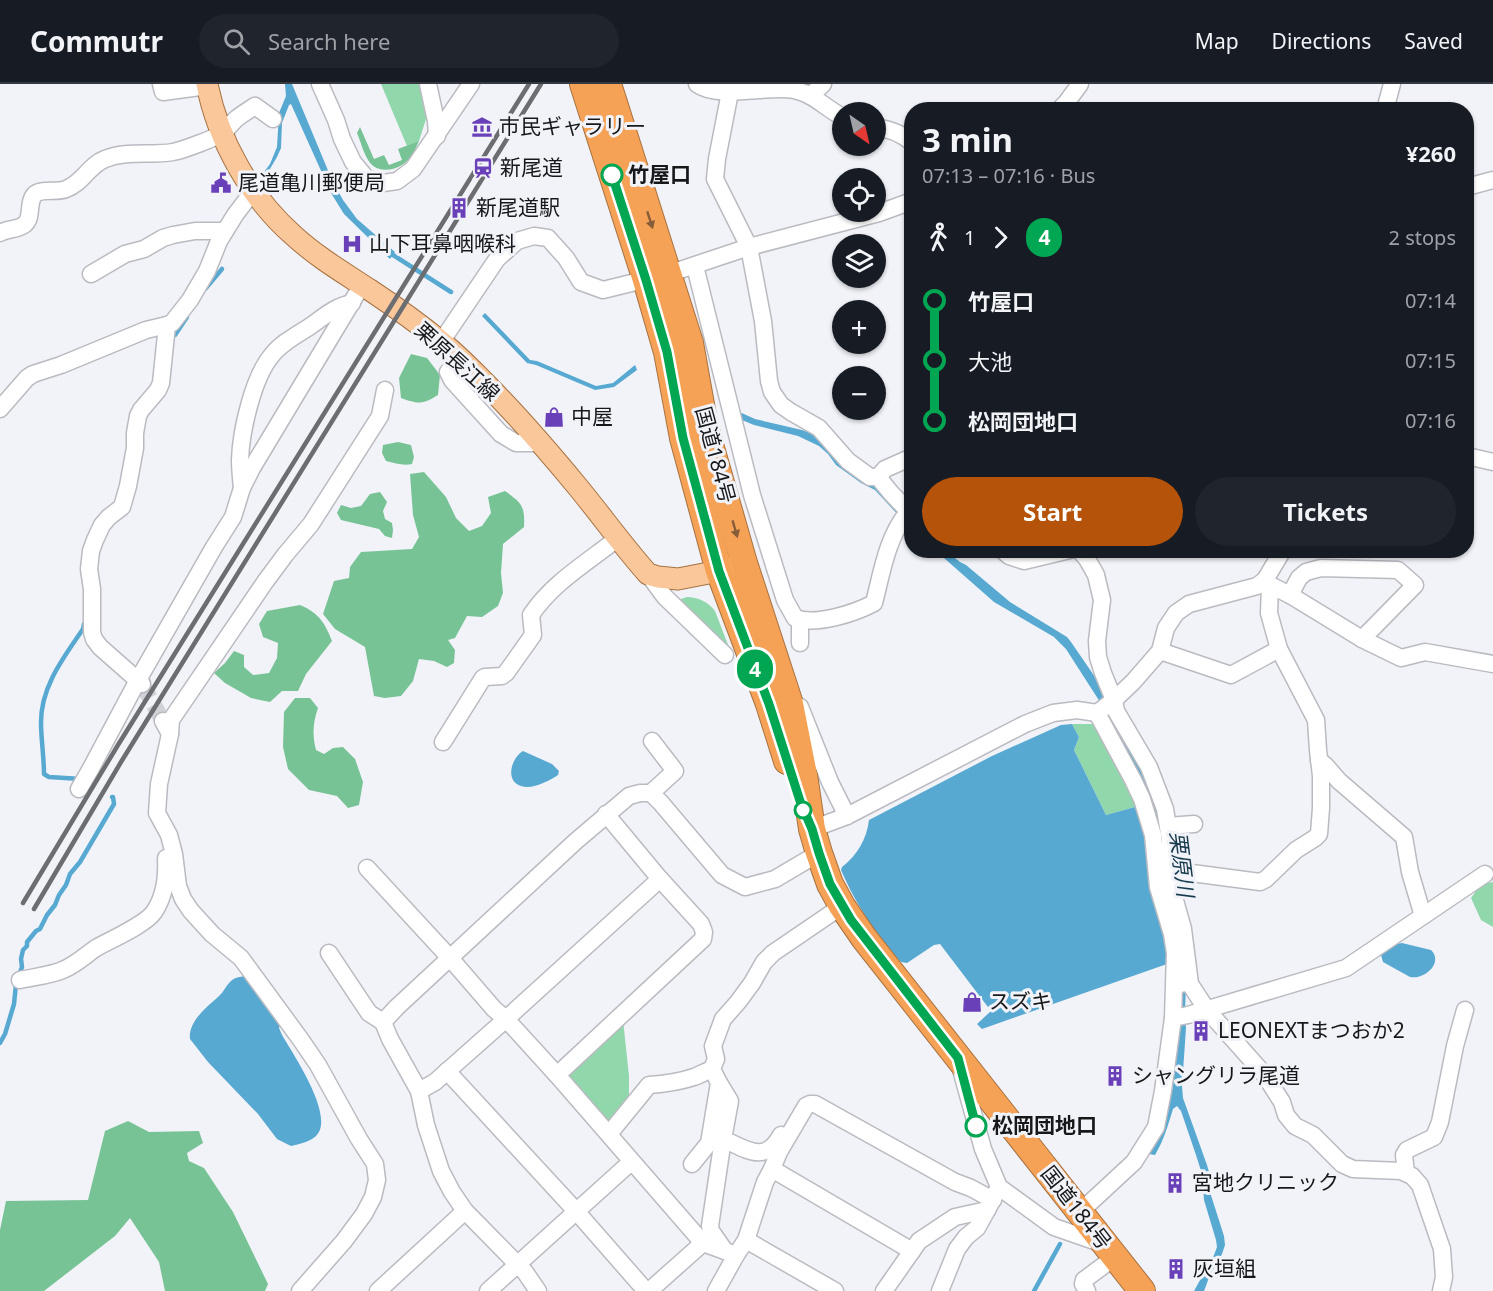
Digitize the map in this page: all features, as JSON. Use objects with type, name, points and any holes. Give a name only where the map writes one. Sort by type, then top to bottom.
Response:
[{"type":"highway","name":"国道184号","points":[[583,84],[657,277],[690,343],[705,427],[744,563],[790,704],[812,829]]},
{"type":"highway","name":"国道184号","points":[[608,84],[657,277],[667,352],[683,438],[719,571],[769,704],[830,884],[864,938],[1142,1291]]},
{"type":"main road","name":"栗原長江線","points":[[207,85],[228,150],[240,171],[280,222],[357,294],[441,342],[459,358],[540,443],[648,574]]},
{"type":"main road","points":[[648,574],[678,579],[719,571],[744,563]]},
{"type":"street","points":[[161,84],[163,92],[207,85]]},
{"type":"street","points":[[320,84],[353,162],[367,179],[383,183],[397,181],[413,169],[471,84]]},
{"type":"street","points":[[428,84],[436,121],[436,136]]},
{"type":"street","points":[[697,84],[703,88],[730,92],[777,88],[817,90],[832,106]]},
{"type":"street","points":[[1067,102],[1080,84]]},
{"type":"street","points":[[1387,102],[1392,84]]},
{"type":"street","points":[[730,92],[715,179],[749,247],[764,321],[772,392],[781,405],[819,428],[848,461],[870,477],[878,477],[885,470],[904,461]]},
{"type":"street","points":[[0,233],[23,226],[27,222],[35,195],[41,192],[66,190],[85,177],[94,165],[105,159],[120,155],[173,152],[222,134],[255,106],[273,118]]},
{"type":"street","points":[[886,129],[904,136]]},
{"type":"street","points":[[1474,185],[1493,180]]},
{"type":"street","points":[[0,409],[33,374],[146,330],[167,325],[176,319],[207,271],[225,231],[254,190]]},
{"type":"street","points":[[441,342],[497,259],[517,241],[534,236],[548,238],[566,258],[581,282],[603,290],[657,277],[749,247],[879,213],[904,204]]},
{"type":"street","points":[[92,274],[125,254],[144,249],[163,238],[195,231],[225,231]]},
{"type":"street","points":[[695,266],[752,495],[785,600],[795,618],[800,620],[824,619],[856,612],[874,603],[891,542],[904,519]]},
{"type":"street","points":[[242,488],[240,458],[243,435],[255,387],[266,362],[280,346],[357,294]]},
{"type":"street","points":[[79,789],[232,517],[252,468],[357,294]]},
{"type":"street","points":[[140,682],[120,666],[94,639],[89,569],[94,540],[102,525],[122,507],[135,448],[138,416],[161,383],[167,325]]},
{"type":"street","points":[[20,980],[67,968],[95,949],[137,926],[156,910],[166,878],[166,857],[157,813],[166,727],[271,573],[311,524],[380,416],[385,390]]},
{"type":"street","points":[[1474,458],[1493,462]]},
{"type":"street","points":[[878,477],[904,512]]},
{"type":"street","points":[[443,742],[483,678],[506,674],[530,641],[533,635],[531,615],[540,600],[618,538]]},
{"type":"street","points":[[1015,558],[1024,561],[1037,558]]},
{"type":"street","points":[[1086,558],[1096,575],[1102,600],[1097,641],[1106,706],[1149,820],[1153,835],[1158,887],[1172,934],[1174,953],[1183,984],[1264,1074],[1295,1126],[1313,1135],[1342,1164],[1353,1169],[1401,1171],[1412,1176],[1420,1185],[1442,1249],[1444,1277],[1441,1291]]},
{"type":"street","points":[[1169,870],[1260,882],[1291,854],[1319,834],[1321,776],[1316,720],[1279,649],[1269,613],[1268,583],[1279,558]]},
{"type":"street","points":[[1290,595],[1299,578],[1306,572],[1321,568],[1398,570],[1414,585],[1362,639]]},
{"type":"street","points":[[648,574],[665,597],[725,655]]},
{"type":"street","points":[[812,829],[847,816],[1025,724],[1053,713],[1106,706],[1133,682],[1160,651],[1166,628],[1176,614],[1189,604],[1268,583],[1362,639],[1401,658],[1425,652],[1493,664]]},
{"type":"street","points":[[800,620],[800,643]]},
{"type":"street","points":[[1160,651],[1231,675],[1279,649]]},
{"type":"street","points":[[790,704],[800,707],[830,782],[847,816]]},
{"type":"street","points":[[1080,1212],[1134,1162],[1156,1127],[1180,1017],[1183,984],[1183,929],[1169,879],[1170,839],[1165,809],[1149,767],[1116,711],[1106,706]]},
{"type":"street","points":[[383,1022],[606,814],[629,796],[651,793],[675,771],[652,741]]},
{"type":"street","points":[[1319,760],[1339,781],[1404,837],[1410,872],[1423,916]]},
{"type":"street","points":[[651,793],[722,875],[745,886],[775,879],[819,853]]},
{"type":"street","points":[[157,813],[169,835],[178,886],[183,899],[212,934],[241,958],[301,1040],[375,1164],[377,1180],[373,1197],[364,1214],[344,1241],[300,1291]]},
{"type":"street","points":[[557,1075],[703,939],[704,932],[701,924],[606,814]]},
{"type":"street","points":[[1168,825],[1194,824]]},
{"type":"street","points":[[367,868],[557,1075],[703,1243],[730,1253]]},
{"type":"street","points":[[1180,1017],[1346,968],[1485,874]]},
{"type":"street","points":[[419,1091],[435,1082],[660,879]]},
{"type":"street","points":[[692,1164],[709,1143],[716,1076],[713,1046],[723,1019],[773,953],[842,906]]},
{"type":"street","points":[[329,953],[369,1013],[383,1022],[419,1091],[426,1125],[441,1171],[452,1192],[465,1211],[525,1272],[538,1291]]},
{"type":"street","points":[[1406,1173],[1404,1155],[1407,1150],[1434,1137],[1440,1122],[1455,1046],[1465,1010]]},
{"type":"street","points":[[939,1291],[957,1249],[976,1228],[993,1199],[983,1149],[958,1058]]},
{"type":"street","points":[[447,1071],[648,1291],[703,1243]]},
{"type":"street","points":[[609,1134],[649,1085],[665,1084],[692,1077],[716,1076]]},
{"type":"street","points":[[716,1076],[729,1101],[711,1231],[730,1253]]},
{"type":"street","points":[[716,1291],[730,1253],[746,1240],[765,1182],[779,1152],[806,1106],[810,1104],[815,1104],[955,1182],[1109,1251],[1084,1280],[1083,1284],[1087,1291]]},
{"type":"street","points":[[723,1139],[755,1153],[762,1153],[773,1147],[785,1126]]},
{"type":"street","points":[[488,1291],[632,1162]]},
{"type":"street","points":[[772,1169],[912,1251]]},
{"type":"street","points":[[884,1291],[919,1241],[955,1217],[993,1199]]},
{"type":"street","points":[[378,1291],[465,1211]]},
{"type":"street","points":[[746,1240],[835,1291]]},
{"type":"green space","points":[[381,84],[422,84],[426,119],[419,141],[407,146]]},
{"type":"green space","points":[[360,127],[374,159],[384,155],[389,165],[402,160],[398,149],[419,141],[413,154],[402,165],[386,170],[380,169],[371,164],[366,157],[357,133]]},
{"type":"green space","points":[[411,354],[427,358],[440,375],[438,395],[428,401],[416,402],[401,398],[399,378]]},
{"type":"green space","points":[[398,442],[411,445],[414,457],[412,464],[386,461],[382,453],[383,445]]},
{"type":"green space","points":[[424,472],[446,497],[456,518],[469,531],[482,526],[491,513],[488,497],[505,491],[521,506],[524,514],[524,527],[503,544],[501,573],[503,593],[498,606],[482,617],[467,616],[455,638],[448,640],[455,650],[454,663],[447,667],[434,661],[419,659],[413,681],[401,696],[385,698],[374,696],[365,647],[335,629],[323,614],[334,581],[349,578],[350,567],[361,552],[412,549],[419,537],[413,515],[410,474]]},
{"type":"green space","points":[[380,492],[387,502],[383,511],[385,519],[392,523],[392,538],[385,536],[379,529],[341,520],[337,513],[341,505],[351,508],[361,506],[370,494]]},
{"type":"green space","points":[[687,597],[702,601],[715,611],[730,650],[678,600]]},
{"type":"green space","points":[[300,605],[312,611],[320,619],[332,641],[306,674],[298,691],[282,691],[270,702],[251,698],[225,683],[214,673],[234,651],[244,655],[244,667],[253,675],[269,673],[277,658],[278,643],[263,637],[259,624],[267,611]]},
{"type":"green space","points":[[295,698],[310,698],[318,708],[314,729],[316,750],[324,754],[333,748],[343,747],[355,759],[363,782],[359,805],[348,808],[337,796],[309,790],[288,769],[283,747],[284,712]]},
{"type":"green space","points":[[1099,723],[1142,805],[1106,815],[1074,750],[1079,737],[1072,724]]},
{"type":"green space","points":[[1493,882],[1493,927],[1481,920],[1471,898],[1481,884]]},
{"type":"green space","points":[[623,1020],[629,1076],[629,1108],[611,1127],[567,1074]]},
{"type":"green space","points":[[128,1121],[149,1132],[199,1131],[203,1143],[187,1153],[189,1161],[204,1168],[233,1212],[268,1284],[265,1291],[165,1291],[159,1262],[130,1218],[115,1236],[44,1291],[0,1291],[0,1230],[6,1201],[88,1200],[105,1131]]},
{"type":"water","points":[[285,84],[292,84],[332,180],[343,200],[357,219],[395,252],[390,259],[344,214],[331,193],[291,104],[282,123],[281,148],[264,179],[261,176],[270,164],[277,147],[279,113],[286,96]]},
{"type":"water","points":[[485,313],[530,360],[596,386],[613,383],[635,365],[637,370],[614,387],[595,390],[527,363],[482,316]]},
{"type":"water","points":[[735,410],[755,419],[814,434],[879,485],[904,512],[904,521],[875,490],[836,465],[819,446],[798,436],[754,425],[737,418]]},
{"type":"water","points":[[944,558],[955,558],[966,565],[1010,602],[1067,637],[1103,691],[1160,802],[1186,984],[1183,1098],[1209,1172],[1209,1189],[1225,1245],[1204,1291],[1194,1291],[1214,1255],[1217,1247],[1216,1240],[1204,1200],[1202,1174],[1181,1111],[1177,1106],[1173,1109],[1155,1155],[1149,1154],[1166,1121],[1180,1024],[1160,861],[1100,702],[1066,649],[1054,637],[994,602]]},
{"type":"water","points":[[1072,724],[1079,737],[1074,750],[1106,815],[1142,805],[1166,923],[1167,964],[982,1029],[977,1024],[991,1011],[940,944],[934,945],[907,963],[901,962],[867,919],[841,870],[860,846],[869,820],[992,756],[1061,725]]},
{"type":"water","points":[[523,751],[552,764],[559,771],[558,775],[535,786],[525,787],[516,783],[511,769],[516,758]]},
{"type":"water","points":[[1402,943],[1431,950],[1435,960],[1431,970],[1421,976],[1410,977],[1383,962],[1381,955]]},
{"type":"water","points":[[245,976],[280,1025],[282,1035],[311,1086],[321,1115],[321,1127],[311,1140],[291,1146],[277,1139],[258,1114],[208,1062],[190,1039],[192,1026],[199,1015],[228,984],[238,977]]},
{"type":"waterway","name":"栗原川","points":[[390,253],[451,292]]},
{"type":"waterway","points":[[206,288],[222,269]]},
{"type":"waterway","points":[[175,335],[187,317]]},
{"type":"waterway","points":[[81,779],[49,777],[44,774],[41,722],[49,684],[84,624]]},
{"type":"waterway","points":[[0,1043],[14,1004],[16,984],[22,967],[23,950],[55,905],[70,874],[80,862],[114,804],[112,797]]},
{"type":"waterway","points":[[1034,1291],[1060,1244]]},
{"type":"tunnel","points":[[142,684],[163,721]]},
{"type":"railway","points":[[23,903],[118,745],[529,84]]},
{"type":"railway","points":[[34,909],[121,762],[541,84]]},
{"type":"bus line","name":"4","points":[[612,175],[667,352],[683,438],[719,571],[769,704],[830,884],[864,938],[958,1058],[976,1126]]},
{"type":"place","name":"市民ギャラリー","points":[[482,127]]},
{"type":"place","name":"新尾道","points":[[483,168]]},
{"type":"place","name":"竹屋口","points":[[612,175]]},
{"type":"place","name":"尾道亀川郵便局","points":[[221,183]]},
{"type":"place","name":"新尾道駅","points":[[459,208]]},
{"type":"place","name":"山下耳鼻咽喉科","points":[[352,244]]},
{"type":"place","name":"中屋","points":[[554,417]]},
{"type":"place","name":"スズキ","points":[[972,1002]]},
{"type":"place","name":"LEONEXTまつおか2","points":[[1201,1031]]},
{"type":"place","name":"シャングリラ尾道","points":[[1115,1076]]},
{"type":"place","name":"松岡団地口","points":[[976,1126]]},
{"type":"place","name":"宮地クリニック","points":[[1175,1183]]},
{"type":"place","name":"灰垣組","points":[[1176,1269]]}]
